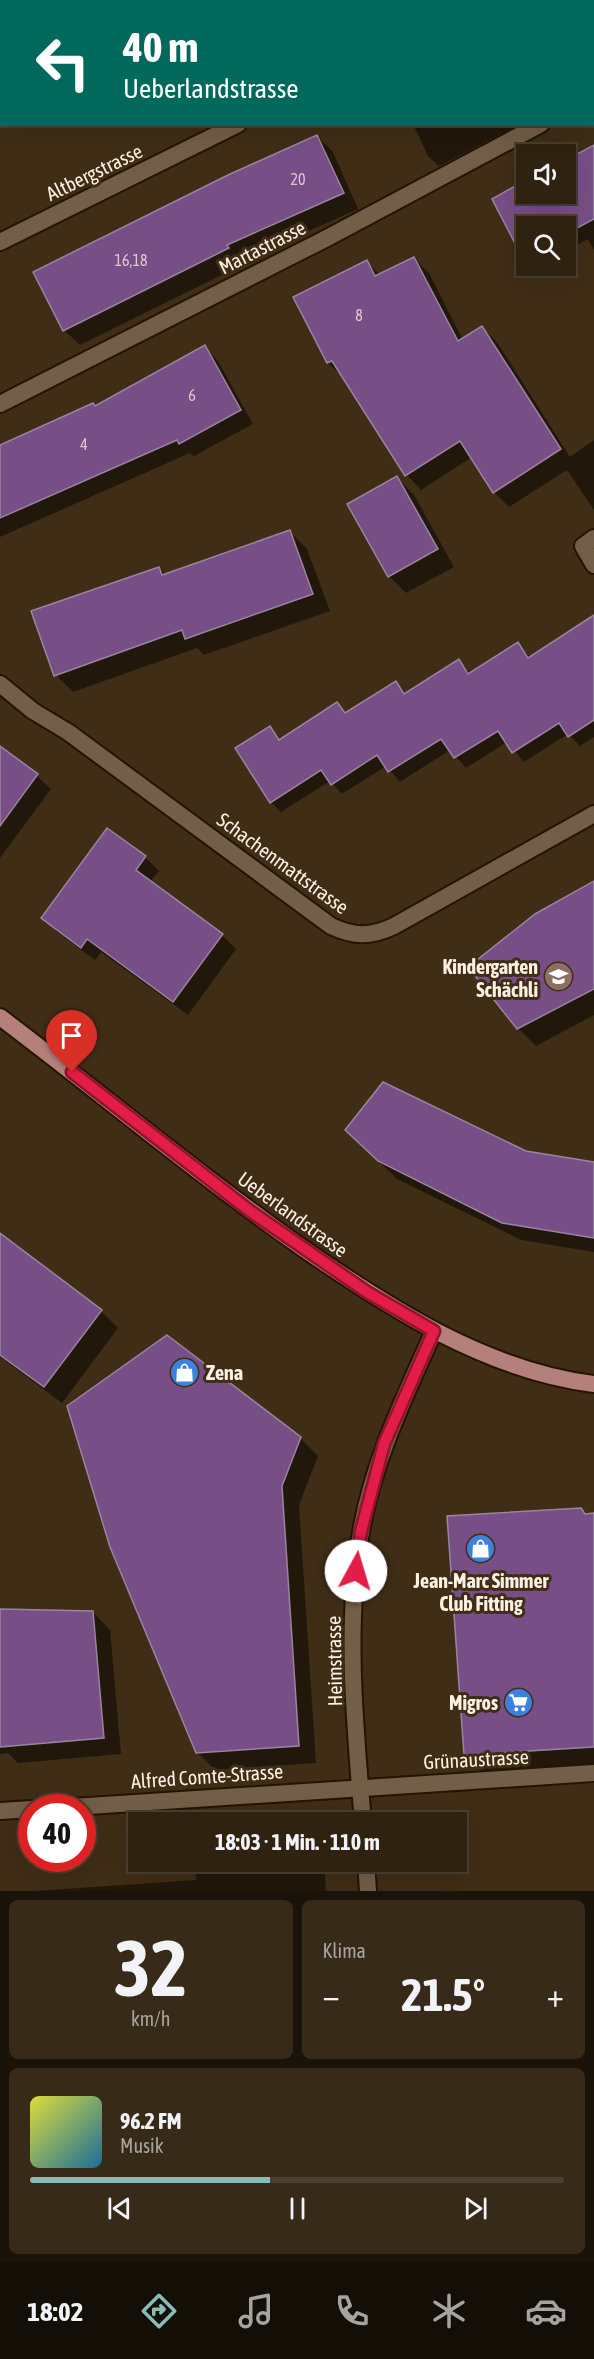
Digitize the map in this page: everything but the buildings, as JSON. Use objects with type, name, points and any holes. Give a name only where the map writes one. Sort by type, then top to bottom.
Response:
[{"type":"main road","name":"Ueberlandstrasse","points":[[0,1017],[250,1211],[367,1292],[434,1331],[537,1374],[594,1384]]},
{"type":"street","name":"Altbergstrasse","points":[[0,242],[234,126]]},
{"type":"street","name":"Martastrasse","points":[[0,404],[327,238],[537,126]]},
{"type":"street","points":[[594,538],[583,546],[594,565]]},
{"type":"street","name":"Schachenmattstrasse","points":[[0,684],[33,711],[68,732],[331,926],[351,934],[365,936],[394,926],[594,814]]},
{"type":"street","name":"Heimstrasse","points":[[362,1812],[352,1638],[354,1591],[361,1531],[384,1444],[434,1331]]},
{"type":"street","name":"Grünaustrasse","points":[[360,1787],[594,1773]]},
{"type":"street","name":"Alfred Comte-Strasse","points":[[96,1805],[360,1787]]},
{"type":"street","points":[[0,1811],[18,1810]]},
{"type":"street","points":[[367,1872],[368,1891]]},
{"type":"place","name":"Kindergarten Schächli","points":[[559,977]]},
{"type":"place","name":"Zena","points":[[185,1372]]},
{"type":"place","name":"Jean-Marc Simmer Club Fitting","points":[[481,1549]]},
{"type":"place","name":"Migros","points":[[519,1702]]},
{"type":"route","points":[[72,1072],[250,1211],[367,1292],[434,1331],[384,1444],[361,1531],[356,1571]]}]
